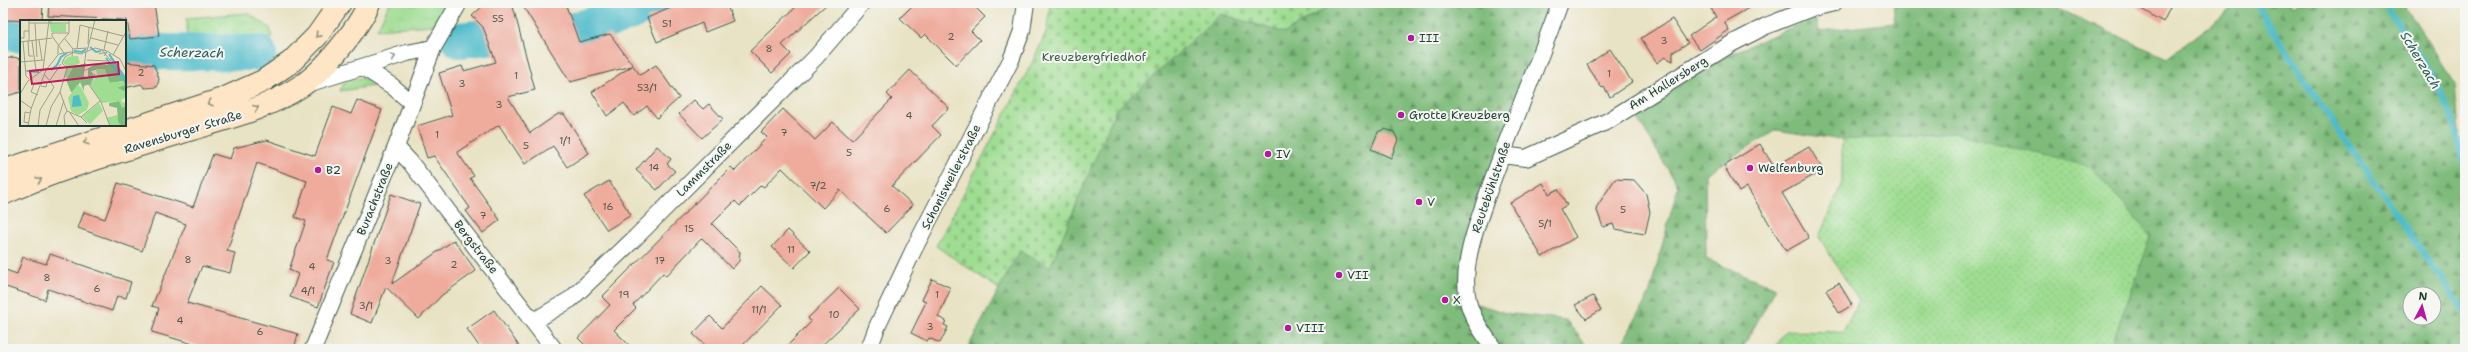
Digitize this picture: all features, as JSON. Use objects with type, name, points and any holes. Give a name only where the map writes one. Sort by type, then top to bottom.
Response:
[{"type":"main road","name":"Ravensburger Straße","points":[[3,171],[223,99],[263,81],[291,62],[317,36],[340,3]]},
{"type":"main road","points":[[302,86],[354,31],[369,3]]},
{"type":"main road","name":"Ravensburger Straße","points":[[3,194],[87,162],[242,114],[276,100],[302,86]]},
{"type":"street","name":"Burachstraße","points":[[313,349],[396,147],[433,48],[459,3]]},
{"type":"street","name":"Lammstraße","points":[[534,321],[571,299],[636,237],[816,57],[862,3]]},
{"type":"street","name":"Schonisweilerstraße","points":[[869,349],[877,327],[914,249],[1011,60],[1022,31],[1026,3]]},
{"type":"street","name":"Reutebühlstraße","points":[[1494,349],[1474,319],[1468,301],[1468,274],[1476,228],[1560,3]]},
{"type":"street","name":"Am Hallersberg","points":[[1502,155],[1526,158],[1608,121],[1730,44],[1809,9],[1834,3]]},
{"type":"street","name":"Ravensburger Straße","points":[[302,86],[407,53],[433,48]]},
{"type":"street","points":[[363,67],[392,86],[412,103]]},
{"type":"street","name":"Bergstraße","points":[[396,147],[534,321],[554,349]]},
{"type":"green space","points":[[390,3],[446,3],[433,25],[377,29]]},
{"type":"green space","name":"Kreuzbergfriedhof","points":[[1050,3],[1334,3],[1285,33],[1221,14],[1115,111],[1050,267],[1020,251],[999,289],[936,246],[1035,57],[1047,30]]},
{"type":"green space","points":[[1334,3],[1558,3],[1476,228],[1468,301],[1506,313],[1566,320],[1589,349],[967,349],[1020,250],[1050,267],[1115,111],[1221,14],[1285,33]]},
{"type":"green space","points":[[1893,3],[2045,3],[2167,58],[2240,3],[2288,3],[2293,7],[2299,3],[2403,3],[2455,85],[2465,199],[2465,349],[2116,349],[2113,340],[2151,237],[1955,133],[1842,140],[1776,130],[1705,174],[1706,259],[1776,288],[1742,349],[1619,349],[1649,295],[1678,186],[1634,113],[1728,55],[1815,17],[1819,31],[1895,23]]},
{"type":"green space","points":[[248,13],[270,28],[272,39],[187,44],[187,18]]},
{"type":"green space","points":[[360,78],[375,81],[380,85],[340,91],[345,82]]},
{"type":"green space","points":[[1955,133],[2092,167],[2151,237],[2113,340],[2116,349],[1775,349],[1785,331],[1843,332],[1859,301],[1819,237],[1842,183],[1842,140]]},
{"type":"building","points":[[3,3],[43,3],[42,20],[3,20]]},
{"type":"building","points":[[49,3],[154,3],[159,36],[130,39],[127,20],[48,16]]},
{"type":"building","points":[[486,3],[512,3],[535,90],[508,97],[530,133],[558,114],[564,114],[589,153],[567,167],[553,146],[525,164],[499,125],[457,152],[474,176],[470,178],[500,220],[483,233],[466,211],[470,208],[434,156],[427,158],[417,126],[452,115],[439,73],[462,66],[464,71],[496,62],[483,27],[472,16]]},
{"type":"building","points":[[521,3],[565,3],[579,42],[610,34],[640,75],[656,65],[679,98],[657,118],[647,106],[634,116],[624,103],[607,116],[592,92],[632,66],[570,82]]},
{"type":"building","points":[[682,3],[726,3],[733,21],[705,32],[702,23],[657,42],[647,18]]},
{"type":"building","points":[[800,3],[828,3],[782,45],[791,54],[772,73],[750,51]]},
{"type":"building","points":[[915,3],[971,3],[985,17],[971,31],[980,40],[956,65],[925,34],[921,38],[900,18]]},
{"type":"building","points":[[1708,3],[1758,3],[1724,22],[1729,30],[1700,50],[1689,36],[1716,17]]},
{"type":"building","points":[[2131,3],[2161,3],[2170,8],[2163,22]]},
{"type":"building","points":[[1672,19],[1688,43],[1673,52],[1673,61],[1665,57],[1657,63],[1641,38]]},
{"type":"building","points":[[1610,49],[1632,82],[1610,97],[1604,87],[1602,88],[1587,65]]},
{"type":"building","points":[[13,57],[20,59],[20,92],[3,97],[3,60]]},
{"type":"building","points":[[126,62],[154,65],[159,79],[157,87],[145,88],[141,84],[126,88]]},
{"type":"building","points":[[910,70],[949,108],[932,126],[941,135],[892,186],[913,205],[886,233],[840,190],[823,208],[782,168],[764,187],[761,185],[740,206],[735,201],[712,224],[740,252],[739,261],[732,269],[702,238],[666,276],[663,273],[633,305],[636,308],[614,330],[633,349],[589,349],[578,338],[610,305],[602,297],[731,167],[735,171],[767,137],[761,132],[783,109],[815,140],[833,122],[852,140],[892,99],[887,94]]},
{"type":"building","points":[[357,100],[382,110],[327,260],[334,262],[318,307],[290,297],[298,274],[289,270],[306,221],[295,217],[307,181],[257,163],[227,251],[235,253],[230,273],[202,266],[187,303],[298,334],[294,349],[210,349],[152,332],[159,308],[152,306],[186,224],[155,213],[142,251],[78,228],[84,212],[105,219],[118,183],[193,207],[213,154],[230,159],[234,148],[267,140],[315,156],[333,107],[351,114]]},
{"type":"building","points":[[694,100],[703,109],[709,104],[723,119],[702,138],[679,114]]},
{"type":"building","points":[[1384,129],[1394,132],[1398,140],[1391,158],[1371,149],[1378,132]]},
{"type":"building","points":[[1760,144],[1774,167],[1809,147],[1823,170],[1782,193],[1809,238],[1786,251],[1747,187],[1739,192],[1724,166]]},
{"type":"building","points":[[657,146],[671,159],[667,164],[675,171],[657,190],[636,170]]},
{"type":"building","points":[[1615,179],[1634,180],[1646,194],[1650,212],[1645,234],[1615,229],[1613,224],[1603,227],[1596,208]]},
{"type":"building","points":[[609,181],[631,215],[607,230],[584,196]]},
{"type":"building","points":[[1543,183],[1549,194],[1558,189],[1567,205],[1560,209],[1576,237],[1542,257],[1510,203]]},
{"type":"building","points":[[391,194],[420,204],[392,284],[454,240],[476,271],[442,295],[419,319],[386,287],[372,323],[350,314]]},
{"type":"building","points":[[788,230],[810,251],[794,268],[772,247]]},
{"type":"building","points":[[50,254],[131,282],[126,298],[117,296],[112,311],[48,289],[45,300],[3,286],[3,269],[17,274],[23,257],[46,264]]},
{"type":"building","points":[[932,279],[951,288],[938,317],[946,321],[944,325],[948,327],[940,343],[929,338],[927,341],[911,333],[926,302],[922,300]]},
{"type":"building","points":[[1839,283],[1852,305],[1839,313],[1826,290]]},
{"type":"building","points":[[762,286],[782,305],[739,349],[709,349],[693,334],[710,316],[722,328]]},
{"type":"building","points":[[839,288],[860,309],[818,349],[784,349],[811,322],[808,318]]},
{"type":"building","points":[[1593,296],[1601,310],[1586,319],[1575,305]]},
{"type":"building","points":[[494,310],[521,349],[481,349],[467,329]]},
{"type":"waterway","name":"Scherzach","points":[[575,30],[616,18],[654,3]]},
{"type":"waterway","points":[[2255,3],[2332,121],[2465,313]]},
{"type":"waterway","name":"Scherzach","points":[[2387,3],[2389,11],[2438,85],[2452,120],[2465,165]]},
{"type":"waterway","name":"Scherzach","points":[[3,30],[20,35]]},
{"type":"waterway","name":"Scherzach","points":[[459,40],[487,37]]},
{"type":"waterway","name":"Scherzach","points":[[126,49],[163,52],[259,53]]},
{"type":"place","name":"III","points":[[1411,38]]},
{"type":"place","name":"Grotte Kreuzberg","points":[[1401,115]]},
{"type":"place","name":"IV","points":[[1268,154]]},
{"type":"place","name":"Welfenburg","points":[[1750,168]]},
{"type":"place","name":"B2","points":[[318,170]]},
{"type":"place","name":"V","points":[[1419,202]]},
{"type":"place","name":"VII","points":[[1339,275]]},
{"type":"place","name":"X","points":[[1445,300]]},
{"type":"place","name":"VIII","points":[[1288,328]]}]
